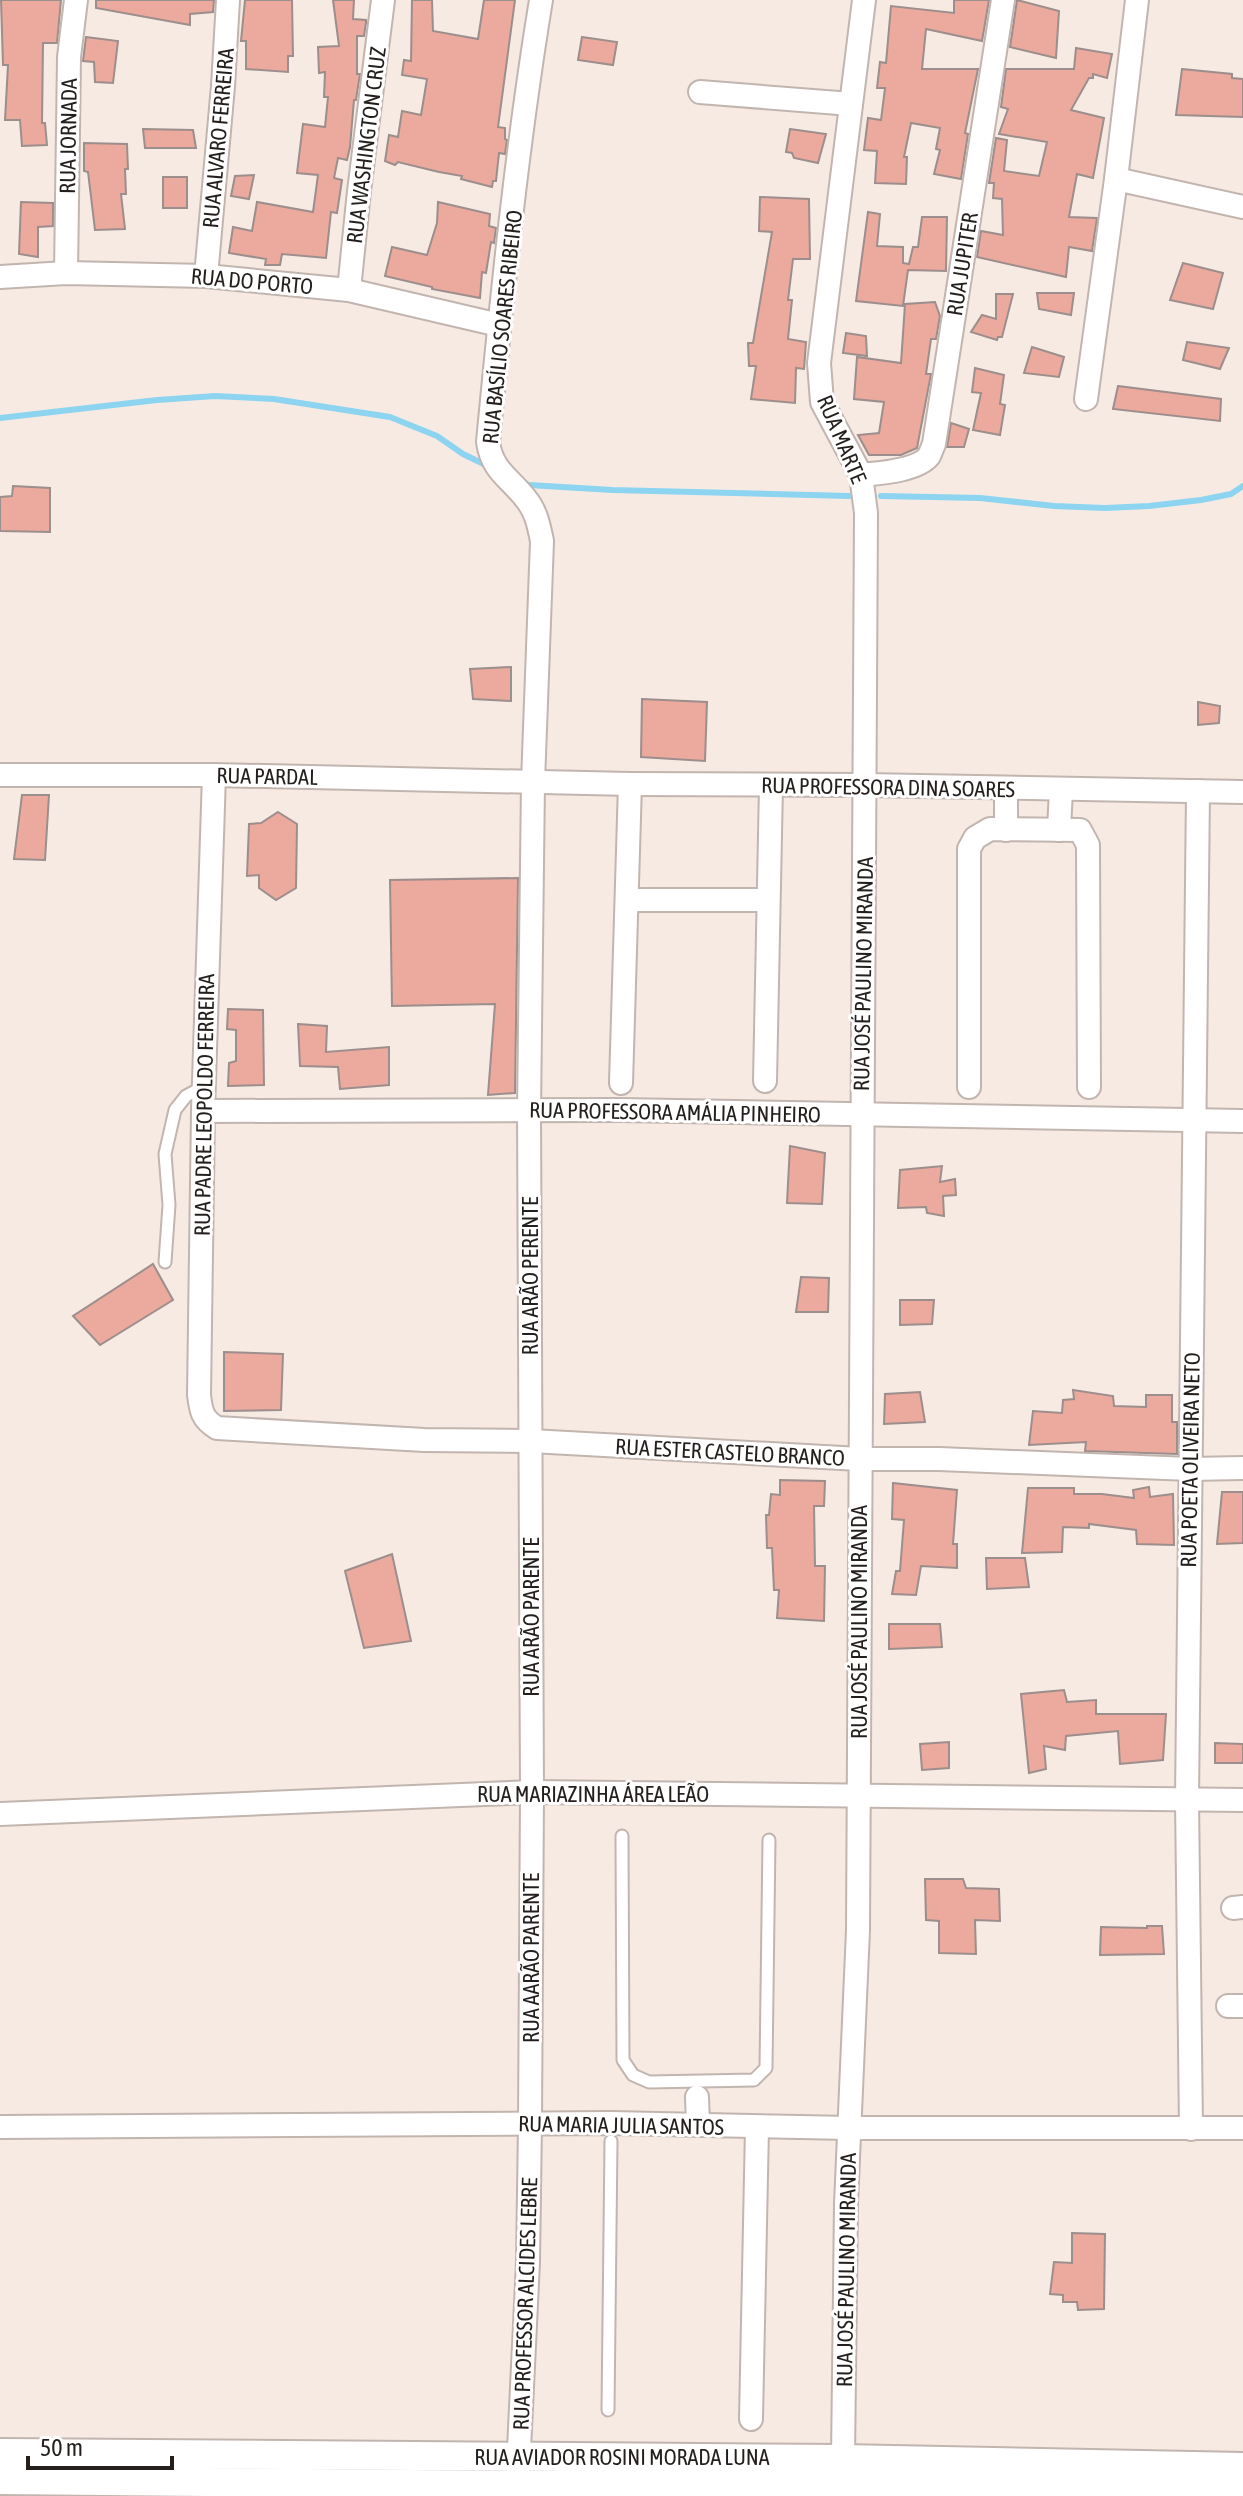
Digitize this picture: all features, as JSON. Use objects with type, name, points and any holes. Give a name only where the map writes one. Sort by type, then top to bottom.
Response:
[{"type":"street","name":"RUA JORNADA","points":[[66,273],[69,57],[76,0]]},
{"type":"street","name":"RUA ALVARO FERREIRA","points":[[206,276],[228,0]]},
{"type":"street","name":"RUA WASHINGTON CRUZ","points":[[349,290],[383,0]]},
{"type":"street","name":"RUA BASÍLIO SOARES RIBEIRO","points":[[533,782],[542,541],[537,517],[526,499],[500,471],[490,455],[488,442],[499,325],[541,0]]},
{"type":"street","name":"RUA MARTE","points":[[864,0],[819,363],[819,384],[822,402],[861,475],[866,513],[865,785]]},
{"type":"street","name":"RUA JUPITER","points":[[861,475],[915,465],[928,457],[934,444],[1003,0]]},
{"type":"street","points":[[1086,399],[1137,0]]},
{"type":"street","points":[[700,92],[851,104]]},
{"type":"street","points":[[1116,179],[1243,207]]},
{"type":"street","name":"RUA DO PORTO","points":[[0,277],[66,273],[206,276],[349,290],[499,325]]},
{"type":"street","name":"RUA PARDAL","points":[[0,775],[214,775],[533,782]]},
{"type":"street","name":"RUA PADRE LEOPOLDO FERREIRA","points":[[214,775],[203,1111],[199,1395],[201,1413],[208,1423],[217,1428]]},
{"type":"street","points":[[529,1111],[533,782]]},
{"type":"street","name":"RUA PROFESSORA DINA SOARES","points":[[533,782],[1243,792]]},
{"type":"street","points":[[621,1083],[630,784]]},
{"type":"street","name":"RUA JOSÉ PAULINO MIRANDA","points":[[843,2459],[849,2128],[858,1930],[865,785]]},
{"type":"street","points":[[765,1081],[771,786]]},
{"type":"street","points":[[1006,789],[1006,830]]},
{"type":"street","points":[[1059,830],[1061,789]]},
{"type":"street","name":"RUA POETA OLIVEIRA NETO","points":[[1191,2129],[1187,1799],[1198,791]]},
{"type":"street","points":[[969,1087],[969,849],[975,838],[990,829],[1080,830],[1088,845],[1089,1087]]},
{"type":"street","points":[[627,900],[768,900]]},
{"type":"street","name":"RUA PROFESSORA AMÁLIA PINHEIRO","points":[[203,1111],[761,1112],[1243,1121]]},
{"type":"street","name":"RUA ARÃO PERENTE","points":[[529,1111],[531,1441]]},
{"type":"street","name":"RUA ESTER CASTELO BRANCO","points":[[217,1428],[860,1459],[1243,1468]]},
{"type":"street","name":"RUA ARÃO PARENTE","points":[[531,1441],[532,1792]]},
{"type":"street","name":"RUA MARIAZINHA ÁREA LEÃO","points":[[0,1814],[532,1792],[1243,1800]]},
{"type":"street","name":"RUA AARÃO PARENTE","points":[[530,2123],[532,1792]]},
{"type":"street","points":[[697,2088],[698,2125]]},
{"type":"street","name":"RUA MARIA JULIA SANTOS","points":[[0,2127],[530,2123],[611,2132],[698,2125],[1243,2128]]},
{"type":"street","name":"RUA PROFESSOR ALCIDES LEBRE","points":[[518,2471],[528,2262],[530,2123]]},
{"type":"street","points":[[751,2419],[757,2127]]},
{"type":"street","name":"RUA AVIADOR ROSINI MORADA LUNA","points":[[0,2453],[518,2471],[858,2491],[1243,2492]]},
{"type":"street","name":"RUA AVIADOR ROSINI MORADA LUNA","points":[[518,2471],[843,2459],[1243,2467]]},
{"type":"street","points":[[0,2480],[518,2471]]},
{"type":"lane","points":[[165,1262],[169,1205],[165,1154],[175,1110],[186,1096],[204,1086]]},
{"type":"lane","points":[[622,1836],[623,2060],[633,2075],[649,2082],[697,2088],[754,2080],[766,2068],[769,1840]]},
{"type":"lane","points":[[608,2410],[611,2132]]},
{"type":"building","points":[[1,0],[61,0],[57,43],[43,43],[42,123],[45,123],[47,145],[22,146],[20,120],[5,120],[8,65],[3,65]]},
{"type":"building","points":[[96,0],[214,0],[213,12],[190,14],[190,25],[96,8]]},
{"type":"building","points":[[245,0],[292,0],[293,56],[288,56],[288,72],[246,69],[246,41],[241,41]]},
{"type":"building","points":[[333,0],[354,0],[353,19],[366,20],[366,23],[364,36],[357,36],[357,74],[360,74],[354,100],[350,147],[347,160],[338,158],[334,178],[342,180],[337,213],[331,212],[326,258],[282,254],[280,265],[265,265],[266,259],[229,253],[233,227],[252,231],[257,202],[313,212],[318,175],[297,173],[303,124],[325,127],[328,97],[324,97],[325,72],[319,73],[318,47],[339,46]]},
{"type":"building","points":[[412,0],[432,0],[433,31],[478,39],[484,0],[515,0],[498,127],[505,128],[507,140],[505,154],[499,153],[496,181],[493,181],[492,187],[461,179],[462,176],[385,161],[389,135],[398,137],[402,111],[421,115],[427,79],[402,75],[404,60],[411,61]]},
{"type":"building","points":[[954,0],[989,0],[982,41],[926,29],[922,69],[978,69],[965,133],[968,134],[961,179],[934,174],[940,150],[936,149],[940,128],[911,123],[904,157],[907,157],[906,184],[875,183],[877,151],[864,150],[868,118],[881,120],[885,88],[877,88],[880,62],[886,63],[891,6],[954,13]]},
{"type":"building","points":[[1017,0],[1059,11],[1056,58],[1010,47]]},
{"type":"building","points":[[86,37],[118,41],[113,83],[95,82],[94,62],[83,61]]},
{"type":"building","points":[[582,37],[617,42],[613,65],[578,60]]},
{"type":"building","points":[[1076,48],[1112,54],[1107,78],[1093,74],[1071,110],[1104,118],[1093,178],[1077,174],[1069,217],[1097,218],[1092,251],[1069,247],[1066,277],[977,257],[981,231],[1003,235],[1002,199],[993,198],[994,183],[989,183],[996,138],[1007,140],[1004,171],[1039,176],[1047,142],[999,134],[1008,109],[1001,107],[1006,69],[1074,69]]},
{"type":"building","points":[[1182,69],[1232,74],[1232,78],[1243,79],[1243,117],[1176,115]]},
{"type":"building","points":[[143,129],[193,130],[196,148],[145,148]]},
{"type":"building","points":[[790,129],[826,134],[818,163],[794,158],[792,153],[786,152]]},
{"type":"building","points":[[84,143],[127,144],[126,194],[121,194],[125,229],[95,230],[88,172],[84,171]]},
{"type":"building","points":[[254,175],[249,199],[231,196],[235,176]]},
{"type":"building","points":[[163,177],[187,177],[187,208],[163,208]]},
{"type":"building","points":[[760,197],[809,199],[810,259],[793,259],[788,300],[792,300],[788,339],[806,342],[804,369],[796,368],[795,403],[751,399],[756,366],[749,366],[748,343],[753,343],[772,232],[759,231]]},
{"type":"building","points":[[21,202],[53,203],[53,226],[38,227],[38,257],[19,254]]},
{"type":"building","points":[[438,202],[490,214],[489,226],[496,228],[486,273],[482,272],[480,298],[385,276],[392,247],[427,255],[437,223]]},
{"type":"building","points":[[868,212],[880,214],[877,246],[903,247],[903,263],[909,264],[913,247],[918,247],[922,217],[947,217],[946,271],[908,270],[903,306],[856,301]]},
{"type":"building","points":[[1183,263],[1223,273],[1213,309],[1170,300]]},
{"type":"building","points":[[1037,293],[1074,293],[1071,315],[1039,309]]},
{"type":"building","points":[[996,294],[1013,294],[1002,337],[997,340],[971,332],[982,315],[996,319]]},
{"type":"building","points":[[935,302],[940,316],[936,339],[931,339],[926,374],[931,374],[917,448],[901,455],[869,455],[858,435],[879,433],[884,402],[854,399],[857,357],[901,363],[905,304]]},
{"type":"building","points":[[846,333],[866,336],[867,356],[843,353]]},
{"type":"building","points":[[1187,342],[1229,348],[1220,369],[1183,360]]},
{"type":"building","points":[[1032,347],[1064,357],[1059,377],[1024,373]]},
{"type":"building","points":[[975,368],[1004,375],[1000,404],[1005,405],[1000,435],[973,430],[981,393],[972,392]]},
{"type":"building","points":[[1118,386],[1221,399],[1220,421],[1113,409]]},
{"type":"building","points":[[951,423],[969,429],[964,447],[947,447]]},
{"type":"building","points":[[13,486],[50,488],[50,532],[0,531],[0,497],[12,496]]},
{"type":"building","points":[[511,667],[511,701],[473,699],[470,669]]},
{"type":"building","points":[[642,699],[707,702],[705,761],[641,757]]},
{"type":"building","points":[[1198,702],[1220,706],[1219,723],[1198,725]]},
{"type":"building","points":[[22,795],[49,795],[45,860],[14,859]]},
{"type":"building","points":[[278,812],[297,824],[296,888],[276,900],[259,888],[259,875],[247,876],[249,824],[261,823]]},
{"type":"building","points":[[518,878],[515,1093],[488,1095],[495,1004],[392,1006],[390,880]]},
{"type":"building","points":[[228,1009],[263,1010],[264,1085],[228,1086],[229,1063],[236,1061],[236,1030],[227,1029]]},
{"type":"building","points":[[298,1024],[327,1026],[326,1052],[389,1047],[389,1085],[340,1089],[338,1067],[300,1066]]},
{"type":"building","points":[[790,1146],[825,1153],[822,1204],[787,1203]]},
{"type":"building","points":[[942,1166],[940,1182],[955,1179],[956,1195],[943,1196],[944,1216],[927,1213],[926,1207],[898,1208],[900,1170]]},
{"type":"building","points":[[153,1264],[173,1300],[100,1345],[73,1316]]},
{"type":"building","points":[[801,1277],[829,1278],[828,1312],[796,1312]]},
{"type":"building","points":[[900,1300],[934,1300],[932,1324],[900,1325]]},
{"type":"building","points":[[224,1352],[283,1354],[281,1410],[224,1411]]},
{"type":"building","points":[[1073,1390],[1113,1396],[1114,1406],[1146,1407],[1146,1395],[1172,1395],[1172,1422],[1177,1422],[1177,1454],[1085,1451],[1086,1442],[1029,1445],[1033,1411],[1062,1413],[1063,1400],[1074,1399]]},
{"type":"building","points":[[920,1392],[925,1422],[884,1424],[885,1394]]},
{"type":"building","points":[[780,1480],[825,1481],[824,1506],[814,1506],[815,1566],[825,1566],[824,1621],[777,1618],[779,1590],[774,1590],[772,1548],[767,1548],[766,1515],[769,1515],[771,1494],[780,1495]]},
{"type":"building","points":[[893,1483],[957,1490],[953,1544],[957,1544],[957,1568],[921,1566],[916,1595],[892,1594],[896,1571],[900,1571],[904,1520],[892,1519]]},
{"type":"building","points":[[1149,1487],[1150,1497],[1173,1494],[1174,1545],[1137,1544],[1136,1530],[1089,1524],[1089,1528],[1063,1527],[1062,1552],[1022,1553],[1028,1488],[1074,1488],[1074,1494],[1134,1498],[1133,1490]]},
{"type":"building","points":[[1222,1492],[1243,1492],[1243,1543],[1217,1544]]},
{"type":"building","points":[[392,1554],[411,1641],[364,1648],[345,1571]]},
{"type":"building","points":[[986,1558],[1025,1558],[1029,1587],[987,1589]]},
{"type":"building","points":[[889,1624],[940,1624],[942,1647],[889,1649]]},
{"type":"building","points":[[1064,1690],[1067,1702],[1096,1700],[1096,1714],[1166,1714],[1163,1760],[1120,1764],[1118,1731],[1066,1736],[1065,1750],[1044,1746],[1046,1769],[1029,1773],[1021,1694]]},
{"type":"building","points":[[949,1742],[949,1768],[922,1770],[920,1744]]},
{"type":"building","points":[[1215,1743],[1243,1744],[1243,1763],[1215,1763]]},
{"type":"building","points":[[925,1879],[963,1879],[966,1888],[999,1889],[1000,1921],[975,1920],[976,1954],[939,1953],[939,1921],[926,1920]]},
{"type":"building","points":[[1162,1926],[1164,1954],[1100,1955],[1101,1927]]},
{"type":"building","points":[[1072,2233],[1105,2234],[1104,2309],[1078,2310],[1077,2302],[1063,2302],[1063,2295],[1050,2294],[1054,2262],[1072,2263]]},
{"type":"waterway","points":[[0,418],[157,400],[215,396],[274,399],[390,417],[437,436],[463,454],[490,467]]},
{"type":"waterway","points":[[521,482],[612,490],[849,496]]},
{"type":"waterway","points":[[881,496],[980,498],[1105,508],[1201,500],[1231,494],[1243,486]]}]
